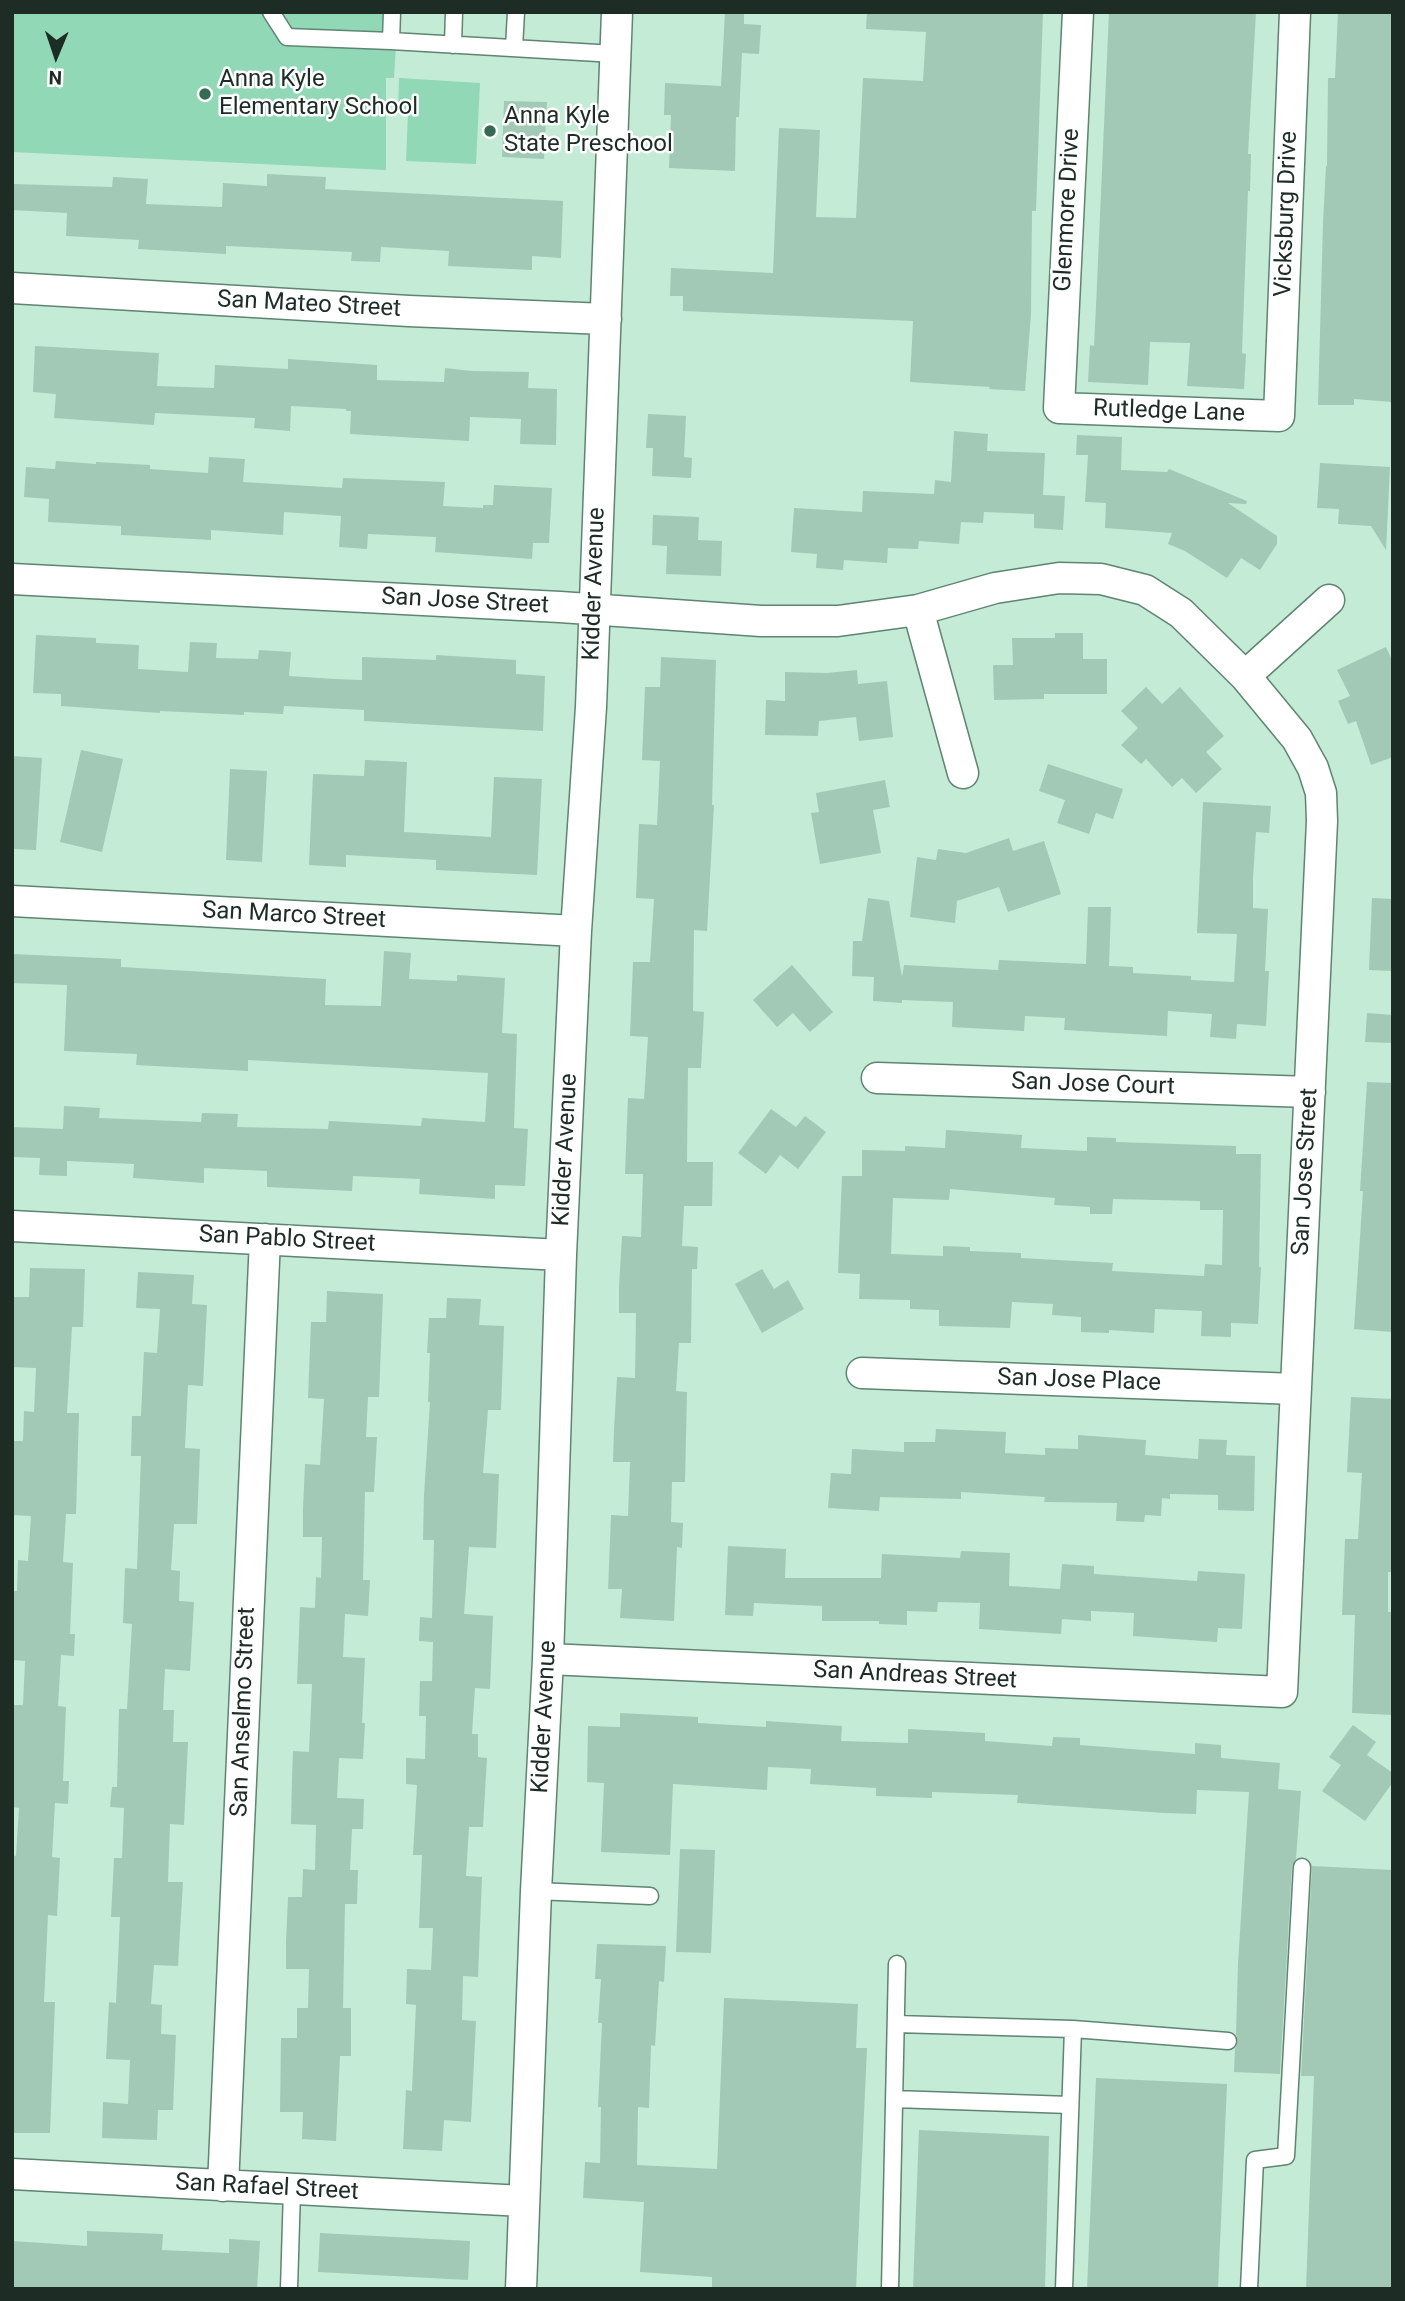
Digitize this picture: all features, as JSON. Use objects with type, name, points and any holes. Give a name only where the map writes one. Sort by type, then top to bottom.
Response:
[{"type":"street","name":"Kidder Avenue","points":[[521,2289],[548,1659],[561,1255],[576,931],[591,707],[617,12]]},
{"type":"street","name":"Glenmore Drive","points":[[1059,408],[1078,12]]},
{"type":"street","name":"Vicksburg Drive","points":[[1279,416],[1296,12]]},
{"type":"street","name":"San Mateo Street","points":[[12,288],[409,311],[606,318]]},
{"type":"street","name":"Rutledge Lane","points":[[1059,408],[1279,416]]},
{"type":"street","name":"San Jose Street","points":[[12,579],[594,609],[761,621],[838,621],[918,610],[995,588],[1059,578],[1101,579],[1145,590],[1181,612],[1245,676],[1297,739],[1314,768],[1321,793],[1322,821],[1282,1692]]},
{"type":"street","points":[[1245,676],[1329,600]]},
{"type":"street","points":[[918,610],[963,773]]},
{"type":"street","name":"San Marco Street","points":[[12,901],[576,931]]},
{"type":"street","name":"San Jose Court","points":[[877,1078],[1310,1092]]},
{"type":"street","name":"San Pablo Street","points":[[12,1226],[561,1255]]},
{"type":"street","name":"San Anselmo Street","points":[[223,2186],[265,1239]]},
{"type":"street","name":"San Jose Place","points":[[862,1373],[1296,1389]]},
{"type":"street","name":"San Andreas Street","points":[[548,1659],[1282,1692]]},
{"type":"street","name":"San Rafael Street","points":[[12,2174],[523,2201]]},
{"type":"lane","points":[[271,12],[287,37],[615,54]]},
{"type":"lane","points":[[391,41],[392,12]]},
{"type":"lane","points":[[453,45],[454,12]]},
{"type":"lane","points":[[514,48],[516,12]]},
{"type":"lane","points":[[1249,2289],[1255,2160],[1286,2156],[1302,1867]]},
{"type":"lane","points":[[536,1891],[650,1896]]},
{"type":"lane","points":[[890,2289],[897,1964]]},
{"type":"lane","points":[[896,2024],[1073,2029],[1228,2041]]},
{"type":"lane","points":[[1064,2289],[1073,2029]]},
{"type":"lane","points":[[894,2099],[1070,2105]]},
{"type":"lane","points":[[289,2289],[292,2189]]},
{"type":"green space","name":"Anna Kyle Elementary School","points":[[12,12],[398,12],[394,78],[386,78],[386,170],[12,152]]},
{"type":"green space","points":[[399,78],[480,83],[476,164],[406,161],[408,114],[398,114]]},
{"type":"building","points":[[725,12],[744,12],[744,24],[761,25],[759,54],[742,53],[739,117],[736,117],[735,171],[669,168],[671,115],[664,115],[665,83],[721,86]]},
{"type":"building","points":[[867,12],[1043,12],[1036,211],[1032,211],[1031,314],[1025,391],[910,382],[913,321],[683,311],[683,296],[670,296],[671,268],[773,273],[779,128],[820,130],[816,217],[856,218],[863,78],[923,81],[926,32],[866,29]]},
{"type":"building","points":[[1109,12],[1256,12],[1248,154],[1251,154],[1242,353],[1246,354],[1244,389],[1187,386],[1190,343],[1150,342],[1148,385],[1088,382],[1090,345],[1094,346]]},
{"type":"building","points":[[1338,12],[1393,12],[1393,402],[1354,399],[1354,405],[1318,405],[1328,78],[1335,78]]},
{"type":"building","points":[[504,101],[547,102],[544,159],[502,157]]},
{"type":"building","points":[[267,174],[326,177],[325,189],[563,201],[561,258],[532,256],[532,270],[448,266],[449,251],[381,247],[380,262],[351,261],[352,252],[226,246],[226,254],[138,249],[139,240],[66,236],[67,213],[12,210],[12,184],[112,187],[113,177],[148,179],[146,204],[222,207],[223,183],[267,186]]},
{"type":"building","points":[[35,346],[159,353],[157,386],[214,388],[215,365],[288,369],[288,359],[377,365],[377,380],[444,382],[445,368],[529,372],[528,388],[557,389],[556,445],[520,444],[521,419],[470,417],[469,441],[350,434],[351,411],[291,406],[290,431],[254,428],[255,418],[155,413],[154,425],[54,418],[56,394],[33,392]]},
{"type":"building","points":[[648,414],[686,416],[684,457],[692,458],[691,478],[652,476],[653,448],[646,448]]},
{"type":"building","points":[[954,431],[988,434],[987,451],[1045,453],[1043,495],[1065,496],[1063,530],[1034,528],[1034,514],[984,512],[983,523],[961,522],[959,544],[919,541],[918,549],[888,548],[887,563],[844,560],[843,570],[816,568],[817,554],[791,552],[794,508],[862,512],[863,491],[934,494],[935,480],[951,482]]},
{"type":"building","points":[[1077,435],[1122,437],[1121,470],[1167,472],[1169,469],[1247,501],[1246,504],[1228,503],[1277,536],[1277,544],[1260,570],[1241,558],[1227,578],[1185,551],[1168,544],[1172,533],[1105,528],[1106,503],[1085,502],[1088,455],[1076,455]]},
{"type":"building","points":[[209,457],[245,459],[243,482],[342,488],[343,478],[445,482],[443,506],[483,508],[483,505],[493,505],[494,485],[552,488],[549,543],[533,543],[532,559],[435,552],[436,537],[368,534],[367,549],[339,547],[341,516],[284,512],[283,535],[211,530],[211,540],[121,535],[121,526],[48,522],[49,499],[24,497],[26,467],[55,469],[56,461],[96,462],[150,465],[150,469],[208,473]]},
{"type":"building","points":[[1320,463],[1390,467],[1386,550],[1371,526],[1338,524],[1339,509],[1317,508]]},
{"type":"building","points":[[653,515],[699,517],[698,540],[722,541],[721,576],[666,574],[667,546],[652,545]]},
{"type":"building","points":[[1055,633],[1083,633],[1083,659],[1107,659],[1107,694],[1044,694],[1044,699],[994,700],[993,665],[1013,665],[1012,638],[1055,638]]},
{"type":"building","points":[[36,635],[96,638],[96,643],[139,645],[138,669],[188,672],[190,642],[217,643],[216,658],[258,659],[259,650],[291,652],[289,676],[334,679],[362,680],[362,657],[436,660],[436,655],[516,660],[516,674],[545,676],[543,731],[364,721],[364,710],[284,706],[283,714],[244,712],[244,715],[160,713],[61,706],[61,694],[33,693]]},
{"type":"building","points":[[1386,647],[1393,662],[1393,757],[1371,765],[1356,721],[1348,724],[1338,701],[1350,696],[1337,670]]},
{"type":"building","points":[[661,657],[716,660],[714,805],[707,931],[694,930],[693,1011],[704,1012],[701,1068],[688,1068],[687,1162],[713,1162],[712,1206],[684,1206],[682,1246],[698,1247],[697,1269],[692,1269],[691,1343],[679,1343],[676,1391],[687,1392],[685,1482],[672,1482],[671,1522],[683,1523],[682,1548],[677,1547],[674,1621],[620,1618],[622,1589],[608,1589],[611,1515],[628,1516],[630,1462],[613,1462],[614,1430],[617,1377],[635,1378],[636,1313],[619,1313],[619,1287],[622,1236],[641,1237],[643,1174],[625,1174],[628,1098],[644,1099],[648,1037],[630,1036],[633,962],[650,962],[654,899],[636,898],[639,824],[657,825],[660,761],[642,760],[645,687],[660,687]]},
{"type":"building","points":[[857,670],[858,684],[887,681],[893,737],[859,741],[856,717],[819,721],[818,736],[765,735],[766,700],[785,701],[785,672],[827,673]]},
{"type":"building","points":[[1146,687],[1162,704],[1180,687],[1224,736],[1206,752],[1222,769],[1196,793],[1182,778],[1172,787],[1146,759],[1141,764],[1121,745],[1138,728],[1121,711]]},
{"type":"building","points":[[81,750],[123,759],[102,852],[60,842]]},
{"type":"building","points":[[12,756],[42,758],[36,850],[12,849]]},
{"type":"building","points":[[365,760],[407,762],[404,832],[491,837],[494,777],[542,779],[537,875],[436,870],[436,860],[346,855],[346,867],[309,865],[313,774],[364,776]]},
{"type":"building","points":[[1048,764],[1123,789],[1113,819],[1096,813],[1089,834],[1057,823],[1065,800],[1039,791]]},
{"type":"building","points":[[230,769],[267,771],[262,862],[226,860]]},
{"type":"building","points":[[885,780],[890,807],[873,810],[881,853],[820,864],[811,813],[819,812],[816,793]]},
{"type":"building","points":[[1203,802],[1271,806],[1269,833],[1256,832],[1253,878],[1253,908],[1268,909],[1266,1026],[1237,1024],[1236,1039],[1210,1037],[1212,1014],[1168,1011],[1167,1036],[1064,1030],[1065,1018],[1025,1016],[1024,1031],[952,1027],[953,1002],[873,1001],[874,977],[852,976],[853,941],[862,941],[868,898],[889,901],[902,977],[904,965],[998,970],[999,960],[1086,964],[1088,907],[1111,907],[1109,966],[1133,967],[1133,973],[1191,976],[1191,980],[1234,982],[1237,934],[1197,933]]},
{"type":"building","points":[[1009,838],[1013,851],[1044,841],[1061,894],[1008,912],[999,887],[957,901],[955,923],[910,917],[917,857],[936,860],[938,849],[966,853]]},
{"type":"building","points":[[1372,898],[1393,899],[1393,971],[1369,970]]},
{"type":"building","points":[[384,951],[411,953],[409,979],[457,981],[457,975],[505,978],[502,1033],[517,1034],[514,1128],[528,1129],[525,1186],[495,1185],[495,1199],[419,1194],[420,1179],[353,1176],[352,1191],[267,1187],[267,1171],[204,1168],[204,1183],[133,1178],[134,1164],[67,1161],[67,1176],[39,1175],[40,1158],[12,1157],[12,1127],[63,1129],[64,1106],[100,1108],[99,1118],[201,1122],[202,1113],[238,1114],[237,1127],[328,1129],[329,1121],[421,1126],[422,1118],[485,1122],[488,1073],[248,1060],[248,1071],[136,1065],[137,1054],[64,1051],[67,985],[12,983],[12,954],[121,959],[121,967],[326,979],[325,1005],[381,1006]]},
{"type":"building","points":[[792,965],[833,1012],[810,1032],[793,1013],[777,1027],[753,1000]]},
{"type":"building","points":[[1367,1013],[1393,1015],[1393,1043],[1365,1042]]},
{"type":"building","points":[[1367,1082],[1393,1083],[1393,1332],[1354,1329]]},
{"type":"building","points":[[771,1109],[796,1127],[805,1116],[826,1132],[798,1169],[780,1155],[766,1174],[738,1153]]},
{"type":"building","points":[[946,1130],[1022,1135],[1021,1148],[1087,1151],[1087,1137],[1116,1138],[1116,1142],[1236,1146],[1236,1154],[1261,1154],[1258,1324],[1231,1323],[1231,1337],[1201,1336],[1202,1311],[1155,1309],[1154,1333],[1109,1330],[1109,1333],[1081,1332],[1081,1317],[1052,1315],[1053,1304],[1012,1302],[1010,1328],[939,1326],[939,1310],[910,1309],[910,1300],[859,1299],[860,1274],[838,1273],[842,1176],[862,1176],[862,1150],[905,1151],[905,1146],[945,1148]],"holes":[[[950,1189],[1055,1198],[1054,1205],[1090,1207],[1090,1214],[1112,1214],[1113,1199],[1200,1201],[1200,1210],[1223,1210],[1222,1265],[1205,1264],[1204,1276],[1112,1271],[1113,1263],[1021,1258],[1021,1253],[970,1251],[970,1247],[943,1246],[943,1256],[891,1254],[893,1198],[949,1200]]]},
{"type":"building","points":[[30,1268],[85,1269],[83,1327],[72,1327],[67,1413],[79,1413],[76,1514],[66,1514],[63,1562],[73,1563],[70,1634],[75,1634],[74,1656],[61,1655],[58,1706],[66,1707],[63,1781],[69,1781],[68,1804],[55,1803],[52,1857],[60,1858],[57,1916],[48,1915],[44,2002],[55,2002],[50,2133],[12,2133],[12,1855],[16,1856],[19,1808],[12,1807],[12,1705],[23,1705],[25,1661],[12,1660],[12,1591],[17,1591],[18,1560],[28,1561],[31,1516],[12,1515],[12,1441],[23,1441],[24,1411],[34,1412],[36,1368],[12,1367],[12,1356],[14,1297],[29,1297]]},
{"type":"building","points":[[762,1269],[774,1289],[788,1280],[804,1309],[762,1333],[735,1284]]},
{"type":"building","points":[[138,1272],[194,1275],[192,1304],[207,1305],[203,1386],[188,1385],[185,1448],[200,1449],[197,1524],[174,1524],[171,1570],[180,1571],[179,1601],[194,1602],[190,1671],[165,1669],[163,1710],[174,1710],[173,1742],[188,1742],[184,1825],[170,1824],[168,1882],[183,1882],[178,1966],[154,1965],[151,2004],[162,2005],[161,2034],[176,2035],[173,2110],[158,2110],[157,2140],[102,2138],[103,2102],[128,2104],[130,2060],[106,2059],[109,2002],[116,2003],[120,1917],[111,1917],[114,1858],[122,1858],[124,1808],[110,1807],[112,1787],[117,1787],[119,1709],[127,1709],[132,1624],[123,1623],[125,1568],[137,1569],[141,1456],[131,1456],[132,1416],[141,1416],[144,1352],[157,1353],[160,1309],[136,1308]]},
{"type":"building","points":[[327,1291],[383,1294],[379,1397],[368,1397],[366,1437],[377,1437],[374,1492],[365,1492],[363,1580],[370,1580],[368,1616],[345,1614],[343,1657],[365,1658],[362,1723],[365,1723],[363,1759],[339,1758],[337,1798],[364,1799],[363,1829],[352,1829],[350,1870],[358,1870],[357,1904],[345,1904],[343,2008],[351,2008],[351,2056],[340,2056],[336,2141],[302,2139],[303,2112],[280,2112],[281,2038],[297,2038],[297,2008],[308,2008],[309,1969],[286,1969],[286,1942],[288,1897],[302,1897],[303,1869],[315,1870],[316,1825],[291,1824],[293,1751],[309,1752],[312,1684],[297,1684],[300,1607],[315,1608],[316,1577],[321,1578],[322,1537],[303,1537],[305,1464],[320,1465],[324,1399],[308,1398],[311,1322],[326,1322]]},
{"type":"building","points":[[447,1298],[481,1299],[479,1325],[504,1326],[501,1410],[488,1410],[483,1473],[499,1474],[496,1548],[469,1547],[464,1614],[493,1616],[490,1689],[475,1688],[472,1734],[478,1734],[478,1757],[487,1758],[483,1827],[469,1827],[466,1876],[482,1877],[478,1977],[463,1976],[462,2020],[476,2021],[471,2122],[444,2120],[442,2151],[403,2149],[406,2090],[412,2091],[416,2005],[406,2004],[407,1969],[431,1970],[433,1928],[419,1928],[422,1855],[413,1855],[417,1785],[406,1784],[406,1758],[425,1759],[426,1716],[419,1716],[420,1681],[432,1681],[433,1642],[419,1641],[420,1617],[432,1618],[434,1540],[423,1540],[430,1402],[430,1353],[427,1353],[429,1318],[446,1318]]},
{"type":"building","points":[[1351,1397],[1393,1399],[1393,1572],[1388,1572],[1388,1612],[1393,1612],[1393,1715],[1352,1713],[1355,1615],[1342,1615],[1345,1539],[1358,1539],[1362,1473],[1347,1472]]},
{"type":"building","points":[[936,1429],[1006,1432],[1005,1453],[1045,1455],[1045,1448],[1078,1449],[1078,1435],[1146,1440],[1145,1455],[1198,1459],[1199,1439],[1227,1440],[1226,1455],[1255,1456],[1254,1511],[1218,1510],[1218,1495],[1170,1494],[1170,1499],[1162,1498],[1161,1516],[1145,1515],[1144,1522],[1116,1521],[1117,1503],[1044,1502],[1045,1497],[961,1492],[961,1499],[880,1497],[879,1511],[828,1508],[831,1473],[851,1474],[852,1449],[904,1452],[904,1442],[935,1442]]},
{"type":"building","points":[[728,1546],[786,1549],[785,1578],[881,1578],[882,1554],[960,1558],[961,1551],[1010,1553],[1009,1586],[1060,1589],[1062,1564],[1094,1566],[1094,1574],[1197,1581],[1198,1571],[1245,1574],[1242,1629],[1218,1628],[1217,1642],[1133,1636],[1134,1613],[1091,1611],[1091,1621],[1062,1619],[1061,1634],[979,1629],[980,1603],[938,1602],[937,1612],[907,1611],[907,1625],[879,1624],[879,1621],[822,1621],[822,1606],[754,1603],[753,1616],[725,1615]]},
{"type":"building","points":[[620,1713],[698,1717],[698,1723],[766,1727],[766,1721],[842,1726],[841,1741],[908,1743],[908,1729],[985,1733],[985,1741],[1052,1746],[1053,1737],[1080,1738],[1080,1745],[1195,1754],[1195,1743],[1221,1745],[1221,1758],[1280,1763],[1278,1789],[1301,1791],[1296,1859],[1292,1866],[1280,2074],[1234,2072],[1238,2041],[1238,1963],[1249,1792],[1197,1790],[1196,1814],[1164,1813],[1017,1803],[1018,1795],[932,1792],[932,1798],[876,1796],[876,1788],[810,1784],[811,1769],[768,1767],[767,1790],[673,1784],[670,1855],[601,1852],[604,1783],[587,1782],[588,1726],[620,1727]]},
{"type":"building","points":[[1353,1725],[1376,1742],[1367,1755],[1393,1773],[1393,1782],[1365,1821],[1322,1791],[1341,1765],[1329,1757]]},
{"type":"building","points":[[680,1849],[715,1850],[711,1953],[676,1952]]},
{"type":"building","points":[[1312,1866],[1393,1870],[1393,2289],[1306,2289],[1314,2076],[1301,2076]]},
{"type":"building","points":[[597,1944],[666,1946],[664,1982],[659,1981],[655,2046],[651,2045],[649,2108],[638,2107],[637,2165],[717,2169],[724,1998],[858,2004],[856,2048],[867,2048],[856,2289],[712,2289],[712,2277],[640,2272],[644,2202],[583,2198],[585,2162],[600,2163],[601,2107],[598,2107],[602,2023],[598,2023],[601,1979],[595,1979]]},
{"type":"building","points":[[1096,2078],[1227,2084],[1218,2289],[1087,2289]]},
{"type":"building","points":[[919,2130],[1049,2136],[1045,2289],[913,2289]]},
{"type":"building","points":[[87,2231],[163,2234],[162,2250],[229,2253],[229,2239],[260,2241],[257,2289],[12,2289],[12,2241],[87,2246]]},
{"type":"building","points":[[320,2233],[470,2241],[468,2280],[318,2272]]},
{"type":"place","name":"Anna Kyle Elementary School","points":[[205,94]]},
{"type":"place","name":"Anna Kyle State Preschool","points":[[490,131]]}]
